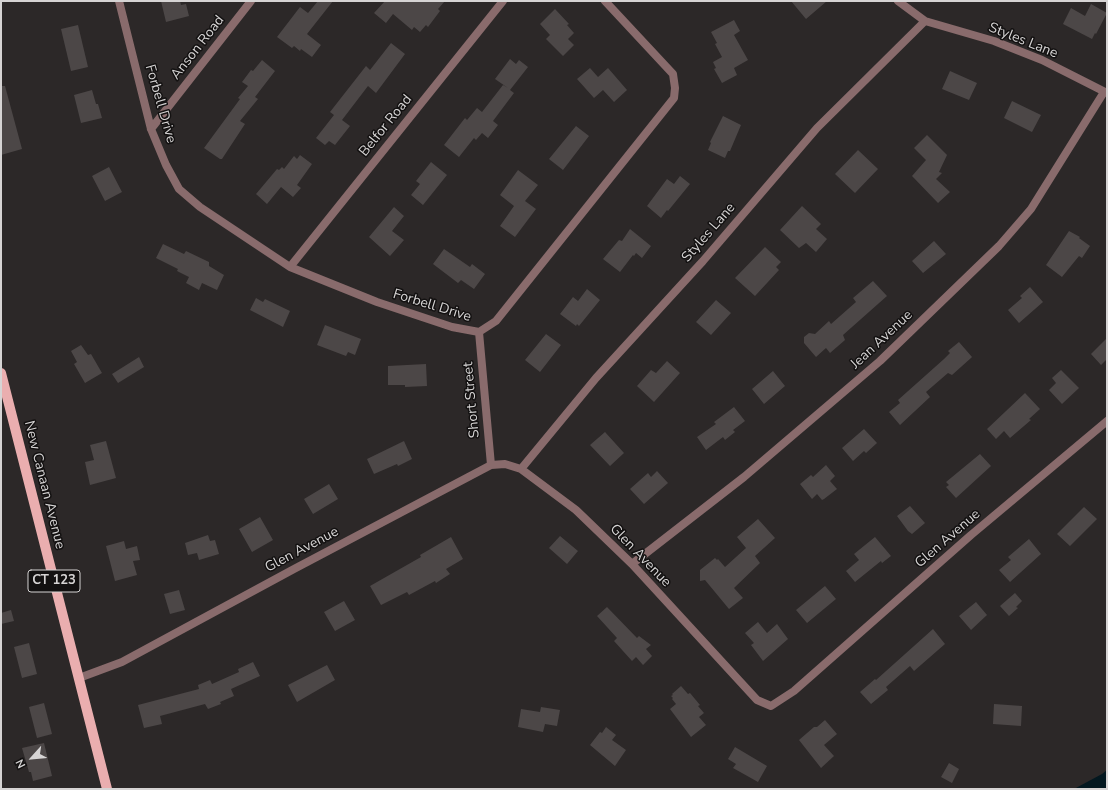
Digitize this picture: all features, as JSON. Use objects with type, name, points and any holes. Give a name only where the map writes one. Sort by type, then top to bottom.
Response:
[{"type":"main road","name":"New Canaan Avenue","points":[[1,374],[106,789]]},
{"type":"street","name":"Forbell Drive","points":[[119,1],[151,129],[166,165],[179,189],[200,208],[290,268],[377,302],[452,328],[479,332],[496,321],[674,98],[675,88],[673,74],[605,1]]},
{"type":"street","name":"Anson Road","points":[[151,129],[251,1]]},
{"type":"street","name":"Belfor Road","points":[[290,268],[503,1]]},
{"type":"street","name":"Styles Lane","points":[[898,1],[925,22],[994,41],[1042,60],[1105,93]]},
{"type":"street","name":"Styles Lane","points":[[521,469],[596,378],[703,261],[817,128],[925,22]]},
{"type":"street","name":"Jean Avenue","points":[[632,564],[744,477],[880,361],[999,246],[1031,209],[1105,93]]},
{"type":"street","name":"Short Street","points":[[479,332],[491,465]]},
{"type":"street","name":"Glen Avenue","points":[[79,678],[122,662],[491,465],[504,464],[521,469],[576,510],[632,564],[757,700],[771,706],[794,691],[972,535],[1107,421]]},
{"type":"water","points":[[1107,770],[1107,789],[1074,789],[1102,774]]},
{"type":"building","points":[[161,1],[180,1],[181,5],[186,4],[189,16],[166,22]]},
{"type":"building","points":[[318,1],[333,1],[307,34],[321,45],[312,57],[301,49],[300,51],[294,46],[292,48],[277,37],[300,7],[308,13]]},
{"type":"building","points":[[385,1],[445,1],[438,9],[440,11],[428,27],[426,25],[420,32],[414,27],[412,30],[393,14],[386,23],[374,13]]},
{"type":"building","points":[[791,1],[827,1],[806,19]]},
{"type":"building","points":[[1091,4],[1107,13],[1092,39],[1063,24],[1071,8],[1085,16]]},
{"type":"building","points":[[555,9],[569,24],[567,25],[574,33],[568,39],[574,45],[563,56],[546,39],[550,35],[540,24]]},
{"type":"building","points":[[734,20],[740,31],[734,35],[748,60],[734,68],[737,75],[722,83],[714,69],[716,68],[713,62],[722,57],[711,32]]},
{"type":"building","points":[[78,25],[88,67],[71,71],[61,29]]},
{"type":"building","points":[[391,43],[405,54],[376,93],[368,86],[342,120],[350,126],[335,145],[329,141],[325,145],[316,138],[334,115],[330,112],[366,66],[370,70]]},
{"type":"building","points":[[510,59],[516,64],[519,60],[528,67],[510,90],[514,93],[493,121],[498,125],[488,138],[482,133],[476,140],[474,138],[459,157],[444,145],[465,118],[467,120],[477,108],[482,112],[503,85],[508,88],[495,79]]},
{"type":"building","points":[[262,60],[275,71],[255,97],[258,99],[240,121],[245,124],[222,159],[220,159],[204,148],[240,99],[238,98],[248,86],[242,82],[251,70],[253,71]]},
{"type":"building","points":[[590,68],[598,77],[608,68],[627,90],[614,102],[603,90],[594,98],[577,79]]},
{"type":"building","points":[[950,71],[977,83],[969,100],[942,89]]},
{"type":"building","points":[[1,86],[5,86],[22,149],[1,155]]},
{"type":"building","points":[[92,90],[102,118],[81,123],[74,95]]},
{"type":"building","points":[[1012,101],[1041,115],[1032,132],[1004,118]]},
{"type":"building","points":[[723,116],[741,125],[730,151],[728,151],[725,158],[708,150],[711,143],[710,142]]},
{"type":"building","points":[[576,126],[589,136],[563,170],[549,159]]},
{"type":"building","points":[[927,135],[947,155],[939,172],[942,173],[936,179],[950,192],[938,203],[912,176],[926,160],[914,148]]},
{"type":"building","points":[[858,150],[878,169],[855,193],[835,174]]},
{"type":"building","points":[[300,155],[312,164],[297,185],[301,188],[293,197],[281,187],[267,204],[256,194],[277,169],[279,170],[282,167],[284,169],[294,156],[297,159]]},
{"type":"building","points":[[431,162],[447,175],[423,205],[411,195],[420,184],[416,181]]},
{"type":"building","points":[[109,167],[122,192],[105,201],[92,176]]},
{"type":"building","points":[[518,170],[538,185],[525,201],[536,209],[515,237],[500,226],[514,206],[500,195]]},
{"type":"building","points":[[680,176],[690,184],[661,218],[647,206],[667,179],[674,184]]},
{"type":"building","points":[[802,206],[821,224],[816,229],[827,239],[816,252],[806,243],[799,248],[780,230]]},
{"type":"building","points":[[394,207],[404,216],[392,231],[404,240],[390,256],[369,237]]},
{"type":"building","points":[[630,229],[651,246],[642,258],[636,253],[634,256],[633,255],[620,272],[603,259],[619,240],[622,241]]},
{"type":"building","points":[[1069,231],[1080,237],[1079,238],[1090,246],[1082,258],[1079,256],[1062,277],[1046,265]]},
{"type":"building","points":[[934,241],[946,254],[923,273],[912,261]]},
{"type":"building","points":[[163,244],[184,254],[186,251],[209,262],[209,266],[224,275],[217,290],[202,283],[199,290],[186,283],[189,277],[177,271],[178,269],[156,258]]},
{"type":"building","points":[[765,247],[781,262],[776,267],[779,270],[755,296],[735,278]]},
{"type":"building","points":[[444,249],[470,267],[472,264],[485,274],[474,289],[461,280],[458,283],[433,264]]},
{"type":"building","points":[[873,281],[887,296],[843,335],[845,340],[830,353],[826,348],[816,357],[804,343],[804,337],[809,333],[815,334],[829,321],[831,324],[856,302],[853,298]]},
{"type":"building","points":[[1030,287],[1043,302],[1019,323],[1008,310],[1022,298],[1020,296]]},
{"type":"building","points":[[587,289],[600,300],[579,326],[577,324],[576,326],[560,314],[573,297],[578,301]]},
{"type":"building","points":[[256,298],[263,302],[265,299],[290,311],[283,327],[250,310]]},
{"type":"building","points":[[716,300],[731,313],[711,335],[696,322]]},
{"type":"building","points":[[325,325],[361,339],[355,355],[348,352],[346,356],[317,345]]},
{"type":"building","points":[[546,334],[561,345],[540,372],[525,360]]},
{"type":"building","points":[[1107,338],[1107,359],[1101,365],[1091,354]]},
{"type":"building","points":[[959,342],[972,357],[952,375],[948,373],[926,392],[930,397],[900,425],[889,412],[900,403],[898,400],[944,359],[950,353],[948,351]]},
{"type":"building","points":[[81,345],[88,355],[91,354],[102,373],[85,383],[74,364],[77,362],[71,351]]},
{"type":"building","points":[[139,357],[144,367],[118,383],[112,374]]},
{"type":"building","points":[[667,361],[680,373],[654,402],[637,386],[651,370],[656,373]]},
{"type":"building","points":[[426,364],[427,386],[405,387],[405,385],[388,385],[388,366]]},
{"type":"building","points":[[1061,370],[1079,388],[1062,404],[1049,390],[1056,383],[1052,378]]},
{"type":"building","points":[[773,371],[785,386],[764,404],[752,389]]},
{"type":"building","points":[[1025,393],[1040,409],[1029,419],[1031,420],[1010,438],[1004,431],[996,439],[987,429]]},
{"type":"building","points":[[734,407],[745,421],[733,430],[735,432],[725,440],[723,437],[706,450],[697,437],[716,424],[714,422]]},
{"type":"building","points":[[864,429],[877,443],[866,453],[864,451],[853,461],[842,448]]},
{"type":"building","points":[[605,432],[624,453],[610,466],[590,445]]},
{"type":"building","points":[[106,441],[116,478],[90,485],[85,462],[94,460],[90,445]]},
{"type":"building","points":[[404,441],[412,459],[398,466],[397,464],[374,474],[367,459]]},
{"type":"building","points":[[980,454],[991,466],[956,498],[946,487],[949,485],[946,482]]},
{"type":"building","points":[[826,465],[835,476],[830,481],[837,489],[822,500],[817,494],[812,499],[800,484],[811,475],[813,477]]},
{"type":"building","points":[[657,471],[668,483],[644,504],[630,489],[648,473],[651,477]]},
{"type":"building","points":[[329,484],[338,499],[313,514],[304,499]]},
{"type":"building","points":[[910,506],[925,523],[912,534],[897,516]]},
{"type":"building","points":[[1084,507],[1097,519],[1070,546],[1057,534]]},
{"type":"building","points":[[260,517],[273,540],[252,552],[239,529]]},
{"type":"building","points":[[758,519],[775,538],[755,556],[760,563],[734,588],[743,598],[729,609],[705,580],[700,581],[700,570],[715,558],[717,560],[718,559],[725,567],[746,548],[737,537]]},
{"type":"building","points":[[208,535],[210,541],[215,540],[219,554],[199,560],[197,553],[188,555],[185,543]]},
{"type":"building","points":[[560,536],[578,551],[567,564],[549,548]]},
{"type":"building","points":[[451,537],[463,559],[446,569],[450,574],[436,583],[435,581],[409,595],[407,592],[381,605],[370,586],[421,557],[420,555]]},
{"type":"building","points":[[875,537],[891,556],[882,563],[881,561],[855,582],[846,571],[859,560],[854,554]]},
{"type":"building","points":[[1029,539],[1041,554],[1010,582],[999,570],[1011,560],[1008,557]]},
{"type":"building","points":[[124,541],[126,549],[137,546],[140,560],[133,561],[137,575],[115,581],[106,546]]},
{"type":"building","points":[[825,586],[836,599],[807,623],[796,610]]},
{"type":"building","points":[[179,590],[185,610],[170,614],[164,594]]},
{"type":"building","points":[[1015,593],[1022,601],[1016,607],[1018,608],[1009,616],[1000,606]]},
{"type":"building","points":[[344,601],[355,620],[335,631],[324,612]]},
{"type":"building","points":[[976,602],[987,615],[971,630],[959,616]]},
{"type":"building","points":[[607,607],[637,638],[639,636],[651,645],[646,649],[652,656],[643,665],[636,657],[632,661],[614,641],[617,638],[597,616]]},
{"type":"building","points":[[11,610],[14,621],[1,624],[1,613]]},
{"type":"building","points":[[758,622],[767,633],[777,624],[788,639],[763,661],[751,645],[754,643],[745,633]]},
{"type":"building","points":[[933,629],[945,644],[914,671],[910,666],[886,687],[888,690],[871,704],[860,692],[875,679],[876,680]]},
{"type":"building","points":[[29,643],[37,674],[22,678],[14,647]]},
{"type":"building","points":[[253,662],[260,676],[231,689],[234,696],[220,702],[221,704],[208,709],[205,704],[160,716],[162,724],[144,728],[138,705],[199,689],[198,685],[210,680],[212,684],[239,672],[238,669]]},
{"type":"building","points":[[327,665],[335,680],[297,702],[288,685]]},
{"type":"building","points":[[681,686],[688,694],[690,693],[700,705],[698,706],[704,713],[699,717],[706,725],[691,737],[670,709],[676,704],[671,696]]},
{"type":"building","points":[[44,703],[52,734],[37,738],[29,707]]},
{"type":"building","points":[[994,704],[1022,706],[1021,726],[993,724]]},
{"type":"building","points":[[541,707],[560,710],[557,726],[545,724],[543,732],[518,727],[521,709],[540,712]]},
{"type":"building","points":[[825,720],[837,734],[824,745],[834,756],[821,768],[799,740]]},
{"type":"building","points":[[606,727],[616,735],[612,740],[626,750],[615,766],[590,745]]},
{"type":"building","points":[[44,743],[52,776],[33,781],[22,748]]},
{"type":"building","points":[[735,747],[767,766],[758,782],[733,768],[736,764],[728,759]]},
{"type":"building","points":[[949,763],[959,769],[952,783],[941,777]]}]
